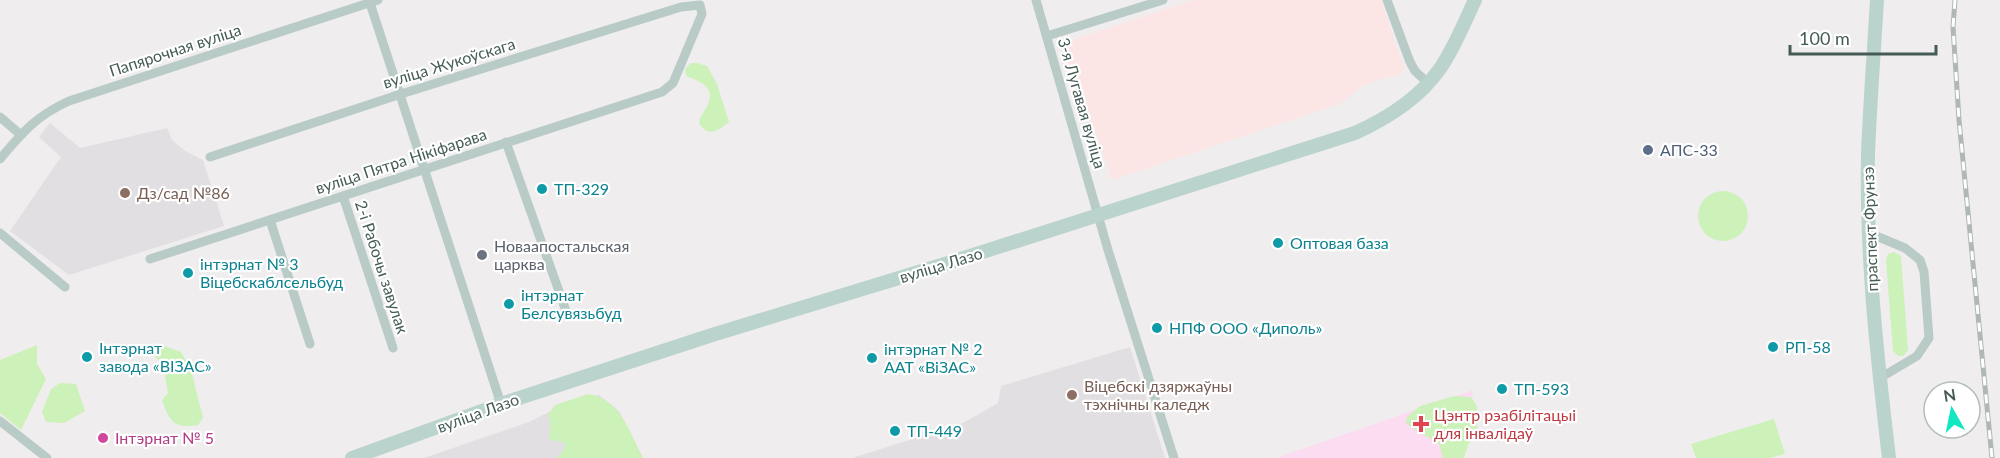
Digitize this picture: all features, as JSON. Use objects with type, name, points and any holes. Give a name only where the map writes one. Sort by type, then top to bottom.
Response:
[{"type":"street","name":"3-я Лугавая вуліца","points":[[1036,0],[1098,215],[1174,458]]},
{"type":"street","points":[[1047,36],[1160,0]]},
{"type":"street","points":[[1387,0],[1410,62],[1415,71],[1428,83]]},
{"type":"street","name":"вуліца Лазо","points":[[352,458],[501,404],[712,335],[948,263],[1355,133],[1393,112],[1440,70],[1475,0]]},
{"type":"street","name":"праспект Фрунзэ","points":[[1877,0],[1868,155],[1869,233],[1873,303],[1889,458]]},
{"type":"street","points":[[373,1],[424,169],[501,404]]},
{"type":"street","name":"Папярочная вуліца","points":[[0,159],[21,135],[48,111],[69,101],[373,1]]},
{"type":"street","name":"вуліца Жукоўскага","points":[[210,157],[401,94],[681,7],[700,5]]},
{"type":"street","name":"вуліца Пятра Нікіфарава","points":[[150,259],[662,92],[673,83],[702,14],[700,5]]},
{"type":"street","points":[[0,117],[21,135]]},
{"type":"street","points":[[506,142],[566,310]]},
{"type":"street","name":"2-і Рабочы завулак","points":[[343,196],[393,348]]},
{"type":"street","points":[[270,220],[310,344]]},
{"type":"street","points":[[0,233],[65,287]]},
{"type":"street","points":[[1869,233],[1905,248],[1920,260],[1924,272],[1929,338],[1917,356],[1880,378]]},
{"type":"street","points":[[0,421],[47,458]]},
{"type":"shaded area","points":[[1193,0],[1381,0],[1405,68],[1400,74],[1364,85],[1339,104],[1112,180],[1096,132],[1082,107],[1077,108],[1064,66],[1066,52],[1064,46],[1066,42]]},
{"type":"shaded area","name":"Дз/сад №86","points":[[50,123],[80,148],[167,128],[172,140],[185,151],[203,160],[224,226],[69,275],[10,231],[61,157],[39,137]]},
{"type":"shaded area","name":"Віцебскі дзяржаўны тэхнічны каледж","points":[[1130,347],[1165,458],[852,458],[963,423],[998,403],[1001,386]]},
{"type":"shaded area","name":"Цэнтр рэабілітацыі для інвалідаў","points":[[1473,390],[1462,458],[1276,458]]},
{"type":"shaded area","points":[[599,395],[619,411],[643,458],[424,458],[529,422],[565,404]]},
{"type":"green space","points":[[691,63],[707,66],[717,84],[729,122],[713,132],[702,128],[699,123],[710,97],[707,87],[686,76],[685,69]]},
{"type":"green space","points":[[1723,191],[1737,195],[1744,202],[1748,216],[1744,230],[1737,237],[1723,241],[1709,237],[1702,230],[1698,216],[1702,202],[1709,195]]},
{"type":"green space","points":[[1894,252],[1901,256],[1908,350],[1903,356],[1898,356],[1893,351],[1886,261],[1888,254]]},
{"type":"green space","points":[[159,344],[181,352],[191,370],[203,418],[198,425],[183,426],[174,422],[167,413],[162,400],[168,393],[165,376],[169,368],[154,356]]},
{"type":"green space","points":[[37,345],[37,364],[46,379],[21,430],[0,413],[0,360]]},
{"type":"green space","points":[[60,383],[76,384],[85,411],[64,423],[46,422],[42,412],[51,389]]},
{"type":"green space","points":[[588,394],[599,397],[616,409],[643,458],[557,458],[565,448],[564,442],[550,440],[548,415],[555,405]]},
{"type":"green space","points":[[1454,396],[1471,397],[1477,406],[1477,431],[1468,445],[1464,458],[1443,458],[1439,444],[1406,424],[1407,417],[1420,406]]},
{"type":"green space","points":[[1774,419],[1785,454],[1770,458],[1696,458],[1691,444]]},
{"type":"railway","points":[[1955,0],[1953,27],[1959,120],[1992,458]]},
{"type":"place","name":"АПС-33","points":[[1648,150]]},
{"type":"place","name":"ТП-329","points":[[542,189]]},
{"type":"place","name":"Дз/сад №86","points":[[125,193]]},
{"type":"place","name":"Оптовая база","points":[[1278,243]]},
{"type":"place","name":"Новаапостальская царква","points":[[482,255]]},
{"type":"place","name":"інтэрнат № 3 Віцебскаблсельбуд","points":[[188,273]]},
{"type":"place","name":"інтэрнат Белсувязьбуд","points":[[509,304]]},
{"type":"place","name":"НПФ ООО «Диполь»","points":[[1157,328]]},
{"type":"place","name":"РП-58","points":[[1773,347]]},
{"type":"place","name":"Інтэрнат завода «ВІЗАС»","points":[[87,357]]},
{"type":"place","name":"інтэрнат № 2 ААТ «ВіЗАС»","points":[[872,358]]},
{"type":"place","name":"ТП-593","points":[[1502,389]]},
{"type":"place","name":"Віцебскі дзяржаўны тэхнічны каледж","points":[[1072,395]]},
{"type":"place","name":"Цэнтр рэабілітацыі для інвалідаў","points":[[1421,424]]},
{"type":"place","name":"ТП-449","points":[[895,431]]},
{"type":"place","name":"Інтэрнат № 5","points":[[103,438]]}]
